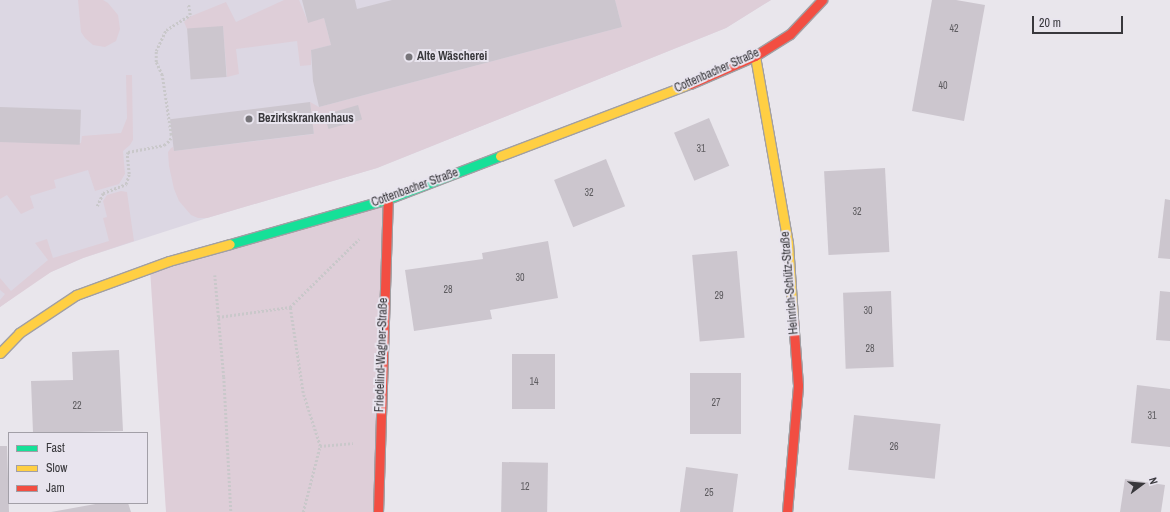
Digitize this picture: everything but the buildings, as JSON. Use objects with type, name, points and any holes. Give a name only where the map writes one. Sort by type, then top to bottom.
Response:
[{"type":"street","name":"Cottenbacher Straße","points":[[0,353],[18,333],[76,295],[169,261],[388,199],[685,86],[755,56],[790,34],[822,0]]},
{"type":"street","name":"Heinrich-Schütz-Straße","points":[[755,56],[788,243],[797,377],[786,512]]},
{"type":"street","name":"Friedelind-Wagner-Straße","points":[[378,512],[379,441],[388,199]]},
{"type":"path","points":[[97,206],[103,193],[126,184],[128,174],[128,152],[164,145],[170,140],[171,135],[162,75],[156,62],[156,51],[166,30],[190,15],[188,4]]},
{"type":"path","points":[[218,317],[290,307],[360,237]]},
{"type":"path","points":[[212,250],[224,376],[230,512]]},
{"type":"path","points":[[290,307],[303,393],[320,446],[303,512]]},
{"type":"path","points":[[320,446],[379,441]]},
{"type":"shaded area","name":"Bezirkskrankenhaus","points":[[0,0],[771,0],[726,28],[377,168],[207,218],[83,258],[51,272],[0,307]]},
{"type":"shaded area","points":[[78,0],[103,0],[108,3],[118,15],[120,29],[116,41],[105,47],[93,45],[85,38],[81,32]]},
{"type":"shaded area","points":[[284,0],[299,0],[308,22],[324,18],[331,45],[311,50],[311,65],[300,66],[297,41],[236,49],[239,74],[227,77],[223,27],[187,29],[184,22],[189,17],[226,2],[236,22]]},
{"type":"shaded area","points":[[615,0],[771,0],[726,28],[377,168],[207,218],[198,218],[191,215],[179,201],[174,189],[169,166],[168,152],[173,147],[174,151],[314,134],[310,102],[319,107],[622,27]]},
{"type":"shaded area","points":[[126,75],[132,75],[133,140],[123,151],[125,174],[119,184],[95,191],[88,170],[54,180],[56,188],[30,196],[34,208],[21,214],[7,195],[0,199],[0,142],[81,143],[82,136],[121,133],[127,118]]},
{"type":"shaded area","points":[[121,191],[127,192],[134,241],[83,258],[51,272],[0,307],[0,300],[5,294],[0,290],[0,278],[11,291],[48,260],[35,243],[47,239],[53,258],[109,241],[103,218],[107,217],[103,201],[107,195]]},
{"type":"shaded area","points":[[386,199],[377,512],[166,512],[150,269]]},
{"type":"traffic: fast","points":[[230,244],[388,199],[500,156]]},
{"type":"traffic: slow","points":[[755,56],[788,243],[793,319]]},
{"type":"traffic: slow","points":[[500,156],[690,84]]},
{"type":"traffic: slow","points":[[0,353],[19,333],[76,295],[169,261],[230,244]]},
{"type":"traffic: jam","points":[[690,84],[755,56],[790,34],[822,0]]},
{"type":"traffic: jam","points":[[378,512],[388,199]]},
{"type":"traffic: jam","points":[[787,512],[798,385],[793,319]]},
{"type":"place","name":"Alte Wäscherei","points":[[409,57]]},
{"type":"place","name":"Bezirkskrankenhaus","points":[[249,119]]}]
